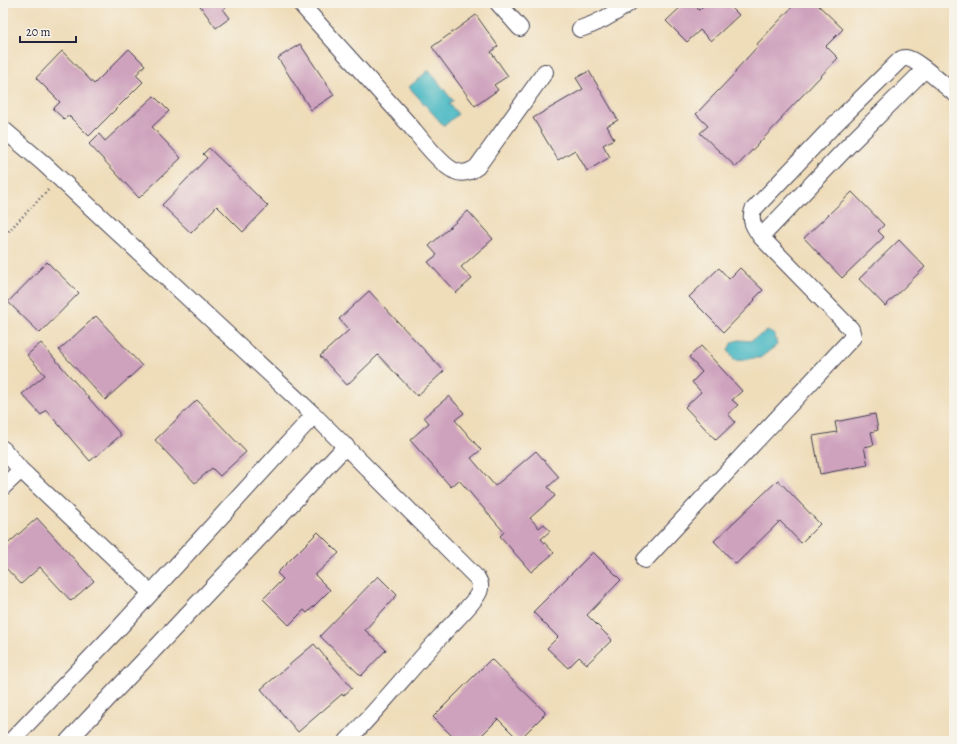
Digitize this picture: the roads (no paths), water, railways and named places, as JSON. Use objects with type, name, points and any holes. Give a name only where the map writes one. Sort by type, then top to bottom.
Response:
[{"type":"street","points":[[300,3],[423,141],[447,167],[454,171],[462,173],[470,172],[483,161],[545,72]]},
{"type":"street","points":[[498,3],[520,28]]},
{"type":"street","points":[[580,29],[607,19],[629,3]]},
{"type":"street","points":[[645,560],[853,337],[851,329],[761,237],[752,222],[751,218],[753,210],[833,126],[900,60],[908,58],[925,69],[954,93]]},
{"type":"street","points":[[761,237],[851,143],[925,69]]},
{"type":"street","points":[[3,129],[59,178],[314,415],[473,572],[480,583],[480,588],[475,598],[440,636],[370,718],[347,741]]},
{"type":"street","points":[[11,741],[151,593],[314,415]]},
{"type":"street","points":[[68,741],[346,446]]},
{"type":"street","points":[[3,449],[22,470],[151,593]]},
{"type":"street","points":[[3,487],[22,470]]},
{"type":"water","points":[[429,70],[453,101],[449,104],[458,114],[444,126],[409,87]]},
{"type":"water","points":[[767,331],[775,335],[777,345],[760,358],[734,360],[728,350],[732,342],[739,340],[750,341]]}]
